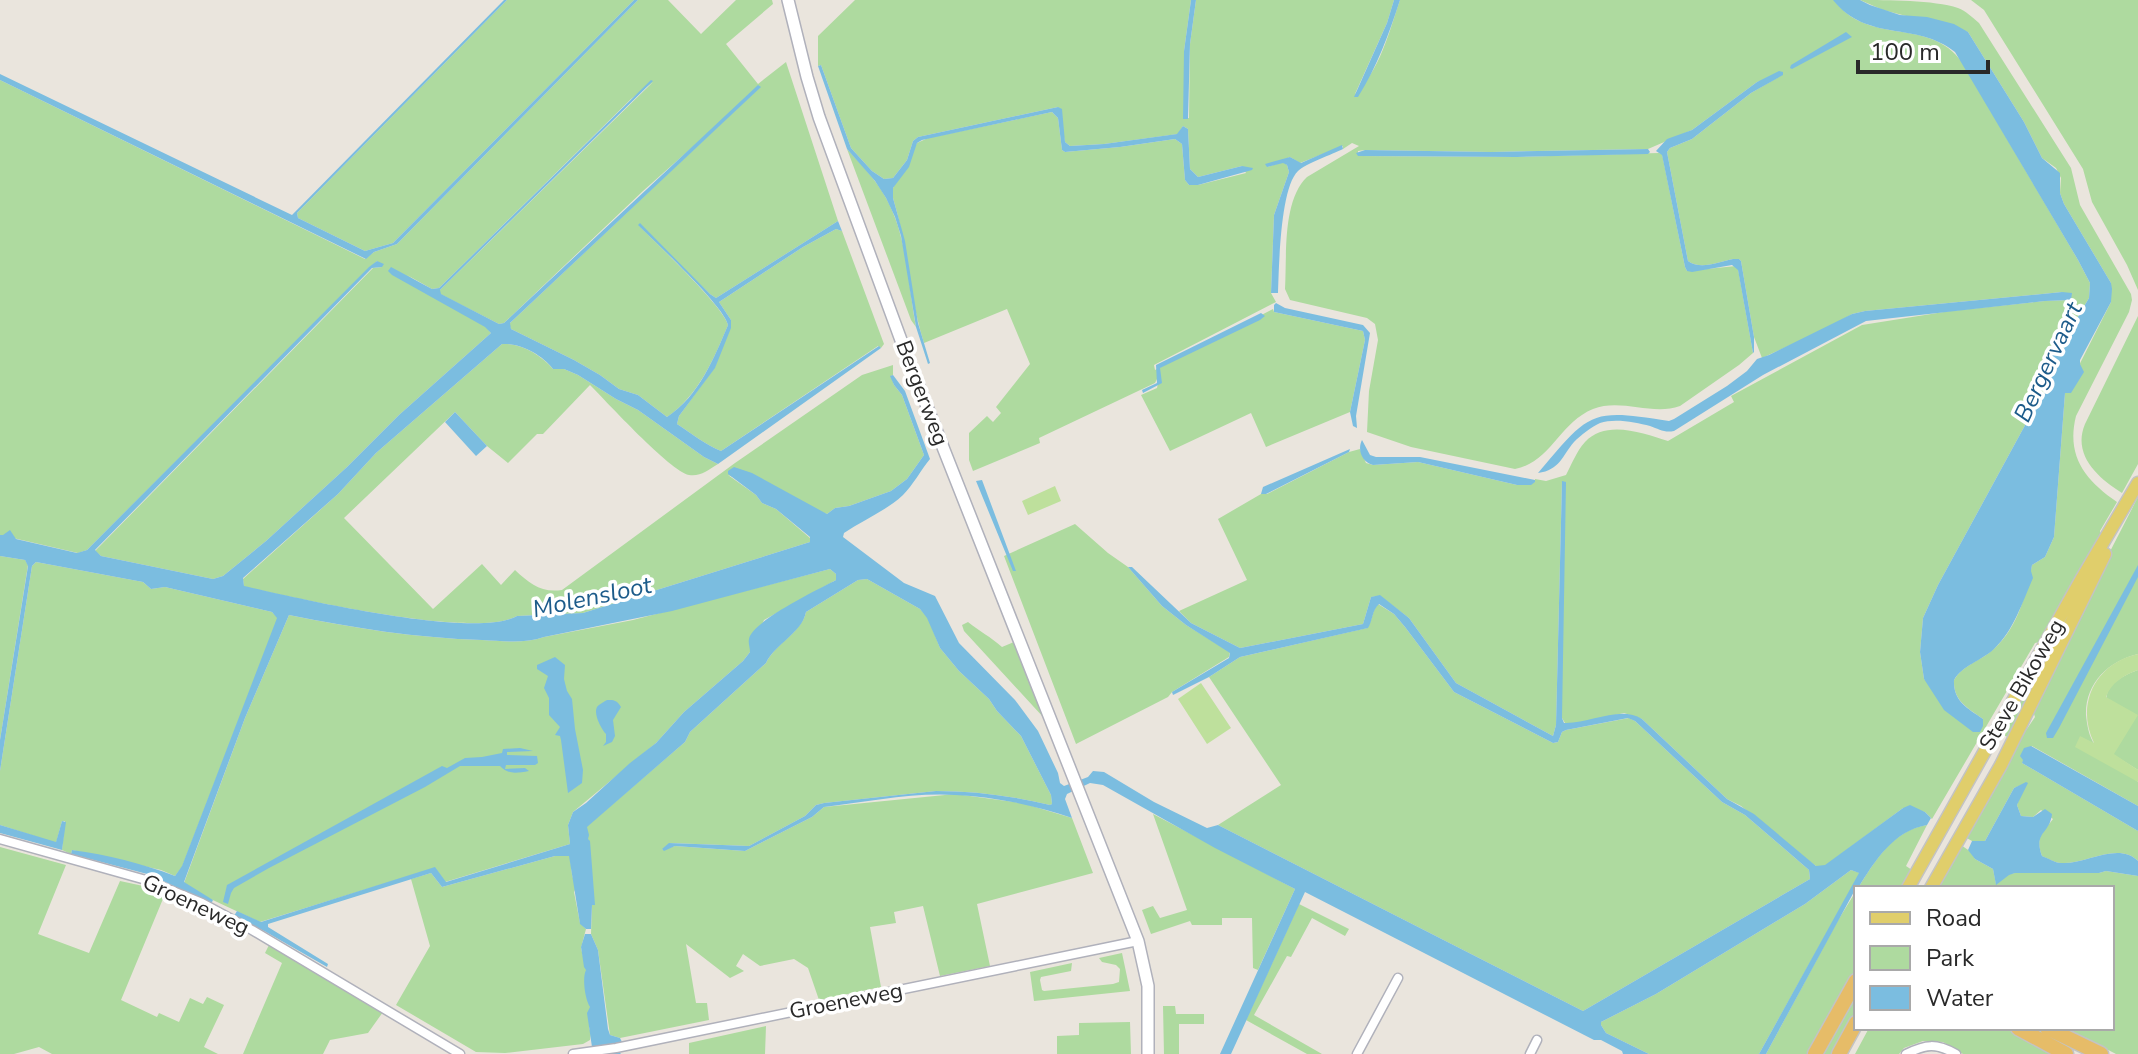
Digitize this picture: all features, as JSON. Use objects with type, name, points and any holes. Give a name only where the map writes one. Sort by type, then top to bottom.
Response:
[{"type":"highway","points":[[1815,1054],[1854,985]]},
{"type":"highway","points":[[1839,1054],[1854,1027]]},
{"type":"highway","points":[[2022,1030],[2066,1054]]},
{"type":"highway","points":[[2051,1030],[2101,1054]]},
{"type":"main road","name":"Bergerweg","points":[[788,0],[819,117],[905,351],[1077,785],[1127,943],[1148,986],[1148,1054]]},
{"type":"main road","name":"Steve Bikoweg","points":[[1909,886],[2138,484]]},
{"type":"main road","name":"Steve Bikoweg","points":[[1932,886],[2022,723],[2138,484]]},
{"type":"street","name":"Groeneweg","points":[[0,839],[146,880],[202,903],[460,1054]]},
{"type":"street","name":"Groeneweg","points":[[573,1054],[616,1048],[1127,943]]},
{"type":"street","points":[[1357,1054],[1398,978]]},
{"type":"street","points":[[1530,1054],[1537,1040]]},
{"type":"street","points":[[1906,1054],[1931,1045],[1956,1054]]},
{"type":"green space","points":[[507,0],[634,0],[393,243],[365,251],[298,218],[297,213]]},
{"type":"green space","points":[[638,0],[668,0],[701,34],[736,0],[772,0],[773,4],[726,44],[758,84],[786,62],[838,221],[716,298],[638,225],[715,304],[728,325],[704,376],[678,408],[667,417],[638,395],[619,389],[574,360],[511,329],[509,324],[760,87],[643,191],[504,323],[499,324],[440,294],[440,290],[653,82],[631,99],[439,288],[432,289],[407,275],[491,333],[266,541],[223,576],[213,579],[101,556],[95,551],[373,268],[382,267],[377,261],[87,550],[78,553],[0,535],[0,80],[365,259],[374,252],[397,244]]},
{"type":"green space","points":[[855,0],[1191,0],[1184,51],[1184,119],[1189,118],[1190,44],[1196,0],[1394,0],[1355,94],[1377,62],[1400,0],[1834,0],[1848,14],[1864,23],[1933,40],[1948,48],[1962,62],[2090,283],[2089,298],[2062,351],[2049,353],[2038,374],[2047,390],[1938,585],[1923,618],[1920,652],[1924,679],[1980,732],[1983,719],[1959,699],[1954,680],[1965,668],[1998,645],[2013,625],[2032,565],[2045,557],[2054,537],[2065,393],[2111,302],[2111,283],[2064,204],[2060,193],[2061,178],[2056,168],[2042,158],[2024,122],[1968,32],[1883,10],[1860,0],[1924,2],[1958,8],[1979,23],[2071,168],[2080,205],[2131,294],[2129,312],[2076,416],[2074,430],[2076,455],[2081,466],[2096,485],[2117,502],[2040,642],[2035,643],[1932,819],[1925,812],[1903,808],[1825,866],[1816,866],[1741,806],[1727,799],[1642,719],[1624,713],[1576,724],[1565,723],[1562,718],[1562,481],[1556,725],[1553,736],[1456,683],[1409,618],[1380,596],[1371,597],[1363,624],[1240,648],[1191,623],[1179,611],[1247,580],[1218,519],[1261,494],[1267,494],[1349,452],[1360,449],[1366,463],[1373,465],[1418,462],[1517,485],[1535,482],[1535,479],[1546,481],[1566,475],[1579,450],[1594,435],[1614,429],[1668,441],[1734,402],[1731,396],[1862,325],[1950,311],[2070,300],[2062,292],[1865,311],[1852,314],[1762,358],[1754,337],[1741,261],[1733,259],[1704,265],[1688,261],[1667,152],[1692,139],[1751,93],[1782,75],[1757,82],[1692,130],[1648,149],[1358,151],[1358,156],[1662,154],[1685,267],[1687,271],[1736,266],[1753,353],[1680,406],[1659,409],[1614,405],[1593,409],[1572,423],[1538,459],[1515,469],[1411,447],[1367,432],[1369,391],[1378,340],[1375,324],[1367,318],[1290,300],[1285,289],[1287,230],[1293,200],[1307,177],[1359,146],[1352,143],[1300,163],[1290,157],[1267,167],[1283,162],[1289,172],[1274,215],[1271,293],[1276,302],[1154,365],[1155,370],[1273,309],[1274,312],[1363,331],[1365,340],[1350,412],[1266,447],[1251,413],[1170,451],[1141,395],[1157,388],[1157,379],[1155,383],[1039,438],[1040,443],[973,471],[969,460],[969,433],[987,416],[993,422],[1001,413],[996,407],[1030,364],[1007,309],[924,343],[893,198],[893,188],[917,143],[928,138],[1052,112],[1058,118],[1062,150],[1065,152],[1175,139],[1182,144],[1185,180],[1189,185],[1246,173],[1242,166],[1198,177],[1190,169],[1188,129],[1183,126],[1178,134],[1070,146],[1065,142],[1058,107],[918,137],[913,141],[907,160],[893,178],[884,179],[851,148],[821,65],[818,66],[818,36]]},
{"type":"green space","points":[[1971,0],[2138,0],[2138,290],[2092,202],[2083,169],[1984,10]]},
{"type":"green space","points":[[847,149],[878,185],[893,213],[903,245],[916,327],[911,320]]},
{"type":"green space","points":[[836,229],[842,231],[884,344],[881,348],[878,346],[721,451],[677,424],[679,416],[715,367],[731,320],[719,302]]},
{"type":"green space","points":[[2138,316],[2138,464],[2122,493],[2096,473],[2085,456],[2082,435]]},
{"type":"green space","points":[[502,344],[523,348],[543,359],[553,369],[564,369],[578,375],[638,410],[718,464],[697,475],[680,471],[590,385],[543,434],[537,434],[508,463],[455,412],[344,518],[433,609],[482,564],[501,585],[515,570],[536,586],[562,590],[735,463],[862,375],[893,365],[891,376],[894,385],[902,395],[924,455],[907,479],[891,491],[835,508],[827,514],[728,475],[762,503],[776,509],[810,538],[810,542],[583,613],[517,616],[495,622],[464,623],[385,615],[244,587],[243,579],[338,494],[376,453]]},
{"type":"green space","points":[[1055,486],[1061,501],[1028,515],[1022,501]]},
{"type":"green space","points":[[2138,497],[2138,654],[2117,662],[2100,676],[2089,693],[2086,715],[2095,745],[2138,782],[2138,806],[2032,746],[2022,763],[2138,831],[2138,861],[2121,853],[2070,863],[2059,863],[2042,856],[2040,840],[2053,819],[2041,810],[2033,817],[2021,816],[2017,805],[2024,784],[2014,788],[1985,841],[1972,841],[1965,837],[2014,748],[2035,717],[2033,711]]},
{"type":"green space","points":[[1075,524],[1128,567],[1162,606],[1230,652],[1229,657],[1168,697],[1076,744],[1004,556]]},
{"type":"green space","points":[[0,556],[25,560],[28,565],[0,740]]},
{"type":"green space","points":[[36,562],[143,582],[151,589],[165,587],[272,612],[278,618],[182,867],[175,876],[161,870],[62,850],[65,821],[62,821],[56,843],[0,825],[0,771],[32,566]]},
{"type":"green space","points":[[830,569],[836,574],[836,580],[764,620],[743,661],[684,712],[656,743],[573,812],[568,825],[570,844],[445,882],[435,868],[260,922],[200,894],[184,883],[245,718],[289,615],[409,635],[521,641],[633,620]]},
{"type":"green space","points":[[867,579],[920,609],[928,618],[940,648],[1021,736],[1051,795],[1052,804],[936,791],[824,803],[749,846],[670,843],[662,850],[675,846],[745,851],[812,817],[824,807],[955,794],[1022,803],[1072,818],[1093,873],[977,904],[990,966],[940,976],[923,906],[894,912],[896,923],[870,927],[881,987],[819,1000],[808,968],[794,959],[760,966],[743,954],[736,966],[744,971],[730,978],[686,944],[696,1003],[707,1003],[709,1020],[620,1038],[610,1035],[598,950],[591,934],[586,827],[685,742],[690,732],[766,663],[799,626],[806,612],[858,580]]},
{"type":"green space","points":[[1378,604],[1394,614],[1454,692],[1553,743],[1558,742],[1566,730],[1629,718],[1635,721],[1722,802],[1745,815],[1809,870],[1810,879],[1583,1011],[1218,825],[1281,785],[1209,677],[1240,657],[1367,628]]},
{"type":"green space","points":[[968,622],[1002,647],[1014,642],[1044,718],[964,631],[962,625]]},
{"type":"green space","points":[[2055,635],[2061,637],[2008,737],[2003,735],[2011,715]]},
{"type":"green space","points":[[2138,654],[2138,670],[2119,680],[2106,697],[2138,715],[2114,754],[2138,770],[2138,782],[2075,747],[2080,736],[2094,743],[2087,714],[2093,687],[2111,666]]},
{"type":"green space","points":[[2138,670],[2138,770],[2114,755],[2106,699],[2109,689],[2116,682]]},
{"type":"green space","points":[[1201,683],[1231,728],[1207,744],[1178,699]]},
{"type":"green space","points":[[1153,814],[1295,889],[1258,970],[1253,968],[1252,918],[1222,918],[1222,925],[1192,925],[1190,921],[1151,934],[1142,910],[1153,906],[1160,918],[1187,910]]},
{"type":"green space","points":[[1927,825],[1906,866],[1912,870],[1901,886],[1859,886],[1886,848],[1915,828]]},
{"type":"green space","points":[[1961,845],[1975,859],[1993,869],[1996,884],[2015,873],[2106,871],[2138,876],[2138,1054],[2116,1054],[2070,1030],[2114,1030],[2114,886],[1938,886]]},
{"type":"green space","points":[[0,847],[66,865],[38,934],[89,953],[120,881],[165,894],[121,1000],[157,1017],[159,1013],[179,1022],[190,998],[203,1004],[207,997],[224,1005],[204,1047],[218,1054],[52,1054],[39,1047],[14,1054],[0,1054]]},
{"type":"green space","points":[[555,856],[570,856],[580,923],[586,929],[581,948],[590,1007],[590,1040],[583,1044],[505,1053],[476,1052],[396,1005],[430,946],[411,879],[431,873],[442,887]]},
{"type":"green space","points":[[1851,870],[1860,873],[1759,1054],[1649,1054],[1606,1033],[1601,1022],[1656,994],[1805,904]]},
{"type":"green space","points":[[1854,894],[1854,974],[1809,1054],[1766,1054]]},
{"type":"green space","points":[[1299,904],[1349,929],[1345,936],[1312,918],[1254,1015],[1322,1054],[1307,1054],[1246,1020]]},
{"type":"green space","points":[[269,945],[383,1012],[368,1033],[330,1040],[323,1054],[243,1054],[282,963],[265,953]]},
{"type":"green space","points":[[1122,953],[1130,991],[1034,1001],[1030,972],[1072,963],[1071,971],[1041,977],[1044,991],[1113,984],[1119,982],[1120,969],[1099,958]]},
{"type":"green space","points":[[1854,999],[1854,1017],[1833,1054],[1820,1054]]},
{"type":"green space","points":[[1163,1006],[1175,1006],[1176,1014],[1204,1014],[1204,1024],[1179,1024],[1179,1054],[1164,1054]]},
{"type":"green space","points":[[1130,1022],[1131,1054],[1057,1054],[1057,1036],[1079,1035],[1079,1023]]},
{"type":"green space","points":[[766,1026],[765,1054],[689,1054],[689,1043]]},
{"type":"green space","points":[[1868,1030],[2012,1030],[2056,1054],[1963,1054],[1943,1042],[1923,1041],[1904,1048],[1899,1054],[1855,1054]]},
{"type":"water","points":[[507,0],[297,213],[298,218],[365,251],[393,243],[634,0],[638,0],[397,244],[374,252],[366,259],[0,80],[0,74],[292,215]]},
{"type":"water","points":[[1191,0],[1196,0],[1190,44],[1188,119],[1183,119],[1184,51]]},
{"type":"water","points":[[1394,0],[1400,0],[1382,50],[1365,86],[1358,97],[1354,97],[1387,23]]},
{"type":"water","name":"Bergervaart","points":[[1833,0],[1860,0],[1900,15],[1927,17],[1954,24],[1968,32],[2024,122],[2042,158],[2060,173],[2060,193],[2064,204],[2111,283],[2111,302],[2080,360],[2084,372],[2071,393],[2065,393],[2054,537],[2045,557],[2032,565],[2033,578],[2007,633],[1994,649],[1954,680],[1959,699],[1983,719],[1980,732],[1973,732],[1944,710],[1924,679],[1920,652],[1923,618],[1938,585],[2047,390],[2037,374],[2049,352],[2063,351],[2089,298],[2090,283],[1955,52],[1925,37],[1861,22]]},
{"type":"water","points":[[1846,32],[1852,37],[1790,68],[1791,65]]},
{"type":"water","points":[[821,65],[851,148],[884,179],[893,178],[907,160],[913,141],[918,137],[1058,107],[1062,109],[1065,142],[1070,146],[1177,134],[1183,126],[1188,129],[1190,169],[1198,177],[1242,166],[1253,168],[1189,185],[1185,180],[1182,144],[1175,139],[1065,152],[1062,150],[1058,118],[1052,112],[917,143],[909,167],[893,188],[893,198],[905,241],[928,364],[916,327],[895,217],[875,181],[847,149],[818,66]]},
{"type":"water","points":[[1779,71],[1783,75],[1751,93],[1692,139],[1667,152],[1688,261],[1704,265],[1733,259],[1741,261],[1754,337],[1753,353],[1738,270],[1732,265],[1692,272],[1685,267],[1662,155],[1656,151],[1667,139],[1692,130],[1757,82]]},
{"type":"water","points":[[653,81],[440,290],[441,294],[499,324],[504,323],[758,85],[761,87],[510,323],[511,329],[574,360],[619,389],[638,395],[667,417],[697,387],[728,325],[702,289],[638,225],[640,223],[716,298],[838,221],[842,231],[836,229],[803,247],[719,302],[731,320],[731,328],[715,368],[679,416],[677,424],[721,451],[879,346],[881,348],[718,464],[638,410],[578,375],[564,369],[553,369],[524,348],[502,344],[376,453],[338,494],[243,578],[244,586],[426,620],[495,622],[517,616],[583,613],[810,542],[810,537],[776,509],[762,503],[728,471],[734,467],[752,473],[827,514],[835,508],[891,491],[907,479],[924,455],[902,395],[890,376],[893,375],[905,391],[930,459],[903,495],[844,533],[843,537],[904,583],[935,596],[959,643],[1015,700],[1038,731],[1060,783],[1064,786],[1088,777],[1093,771],[1104,772],[1154,802],[1207,828],[1218,825],[1583,1011],[1810,879],[1809,870],[1745,815],[1722,802],[1635,721],[1628,718],[1566,730],[1558,742],[1553,743],[1454,692],[1394,614],[1379,604],[1368,628],[1240,657],[1173,695],[1172,692],[1229,658],[1230,653],[1162,606],[1128,567],[1132,567],[1191,623],[1240,648],[1363,624],[1371,597],[1380,595],[1409,618],[1456,683],[1553,736],[1556,725],[1562,481],[1566,482],[1564,723],[1615,714],[1642,719],[1727,799],[1754,814],[1816,866],[1825,865],[1910,805],[1931,818],[1927,825],[1895,840],[1878,858],[1859,886],[1854,886],[1854,892],[1766,1054],[1759,1054],[1859,873],[1851,870],[1805,904],[1656,994],[1601,1022],[1606,1033],[1649,1054],[1623,1054],[1601,1040],[1594,1040],[1305,892],[1231,1054],[1220,1054],[1295,889],[1103,785],[1090,783],[1067,794],[1065,799],[1072,818],[985,798],[940,794],[907,796],[824,807],[812,817],[745,851],[675,846],[662,849],[669,843],[749,846],[824,803],[936,791],[1052,804],[1051,795],[1021,736],[940,648],[920,609],[867,579],[858,580],[806,612],[799,626],[766,663],[690,732],[685,742],[587,827],[595,905],[592,905],[591,929],[580,924],[569,856],[555,856],[442,887],[431,873],[268,924],[268,927],[328,964],[327,967],[234,916],[237,911],[261,922],[435,867],[446,882],[570,844],[568,825],[573,812],[656,743],[684,712],[743,661],[750,652],[749,639],[761,623],[836,580],[836,574],[830,569],[672,611],[521,641],[409,635],[289,615],[245,718],[184,882],[213,900],[211,904],[151,875],[71,854],[72,850],[111,857],[175,876],[182,866],[277,618],[272,612],[165,587],[151,589],[143,582],[36,562],[32,566],[0,771],[0,740],[28,566],[25,560],[0,556],[0,535],[10,530],[16,539],[77,553],[87,550],[369,267],[377,261],[384,264],[372,268],[95,550],[101,556],[213,579],[223,576],[266,541],[491,333],[388,271],[391,267],[432,289],[439,288]]},
{"type":"water","points":[[1342,145],[1343,149],[1302,168],[1292,180],[1284,210],[1278,293],[1271,293],[1274,215],[1289,172],[1283,163],[1267,167],[1265,164],[1290,157],[1301,163]]},
{"type":"water","points":[[1648,149],[1648,154],[1517,157],[1358,156],[1356,153],[1365,150],[1491,152]]},
{"type":"water","points":[[2072,293],[2071,300],[1866,321],[1763,375],[1674,431],[1625,421],[1600,423],[1577,439],[1556,466],[1538,473],[1569,437],[1593,419],[1622,415],[1674,419],[1727,386],[1757,359],[1852,314]]},
{"type":"water","points":[[1276,303],[1285,308],[1363,325],[1370,333],[1356,416],[1357,428],[1353,426],[1350,412],[1365,340],[1363,331],[1274,312]]},
{"type":"water","points":[[1261,313],[1265,316],[1260,320],[1160,368],[1162,383],[1143,393],[1142,390],[1157,383],[1156,365]]},
{"type":"water","points":[[455,412],[487,446],[476,456],[445,422]]},
{"type":"water","points":[[1362,440],[1370,455],[1376,457],[1420,457],[1535,482],[1517,485],[1418,462],[1373,465],[1362,455]]},
{"type":"water","points":[[1350,449],[1266,494],[1261,494],[1263,487]]},
{"type":"water","points":[[982,480],[1016,571],[1013,571],[976,481]]},
{"type":"water","points":[[2138,565],[2138,577],[2059,728],[2053,738],[2047,738],[2046,733]]},
{"type":"water","points":[[555,657],[565,665],[564,679],[572,699],[583,770],[582,783],[568,793],[561,740],[560,736],[555,735],[560,727],[549,715],[549,698],[544,688],[548,676],[537,669],[537,665]]},
{"type":"water","points":[[607,700],[615,701],[621,707],[613,720],[615,736],[612,742],[603,746],[606,734],[598,722],[596,710]]},
{"type":"water","points":[[2031,746],[2138,806],[2138,831],[2022,763],[2020,756],[2024,748]]},
{"type":"water","points":[[520,748],[533,751],[507,752],[507,755],[537,756],[538,763],[506,765],[505,769],[525,768],[529,771],[510,772],[503,769],[500,766],[460,766],[234,888],[228,904],[223,902],[227,885],[442,766],[447,768],[465,758]]},
{"type":"water","points":[[2026,782],[2017,805],[2021,816],[2033,817],[2045,809],[2052,814],[2039,842],[2042,856],[2059,863],[2070,863],[2121,853],[2138,861],[2138,876],[2106,871],[2015,873],[1996,885],[1993,869],[1975,859],[1968,850],[1972,841],[1985,841],[2014,788]]},
{"type":"water","points":[[62,821],[66,822],[62,850],[0,833],[0,825],[56,842]]},
{"type":"water","points":[[585,934],[591,934],[598,950],[608,1029],[610,1035],[620,1038],[622,1042],[614,1046],[621,1054],[607,1054],[600,1046],[592,1047],[587,1013],[590,1007],[584,983],[586,970],[581,947]]},
{"type":"water label","name":"Molensloot","points":[[592,597]]}]
